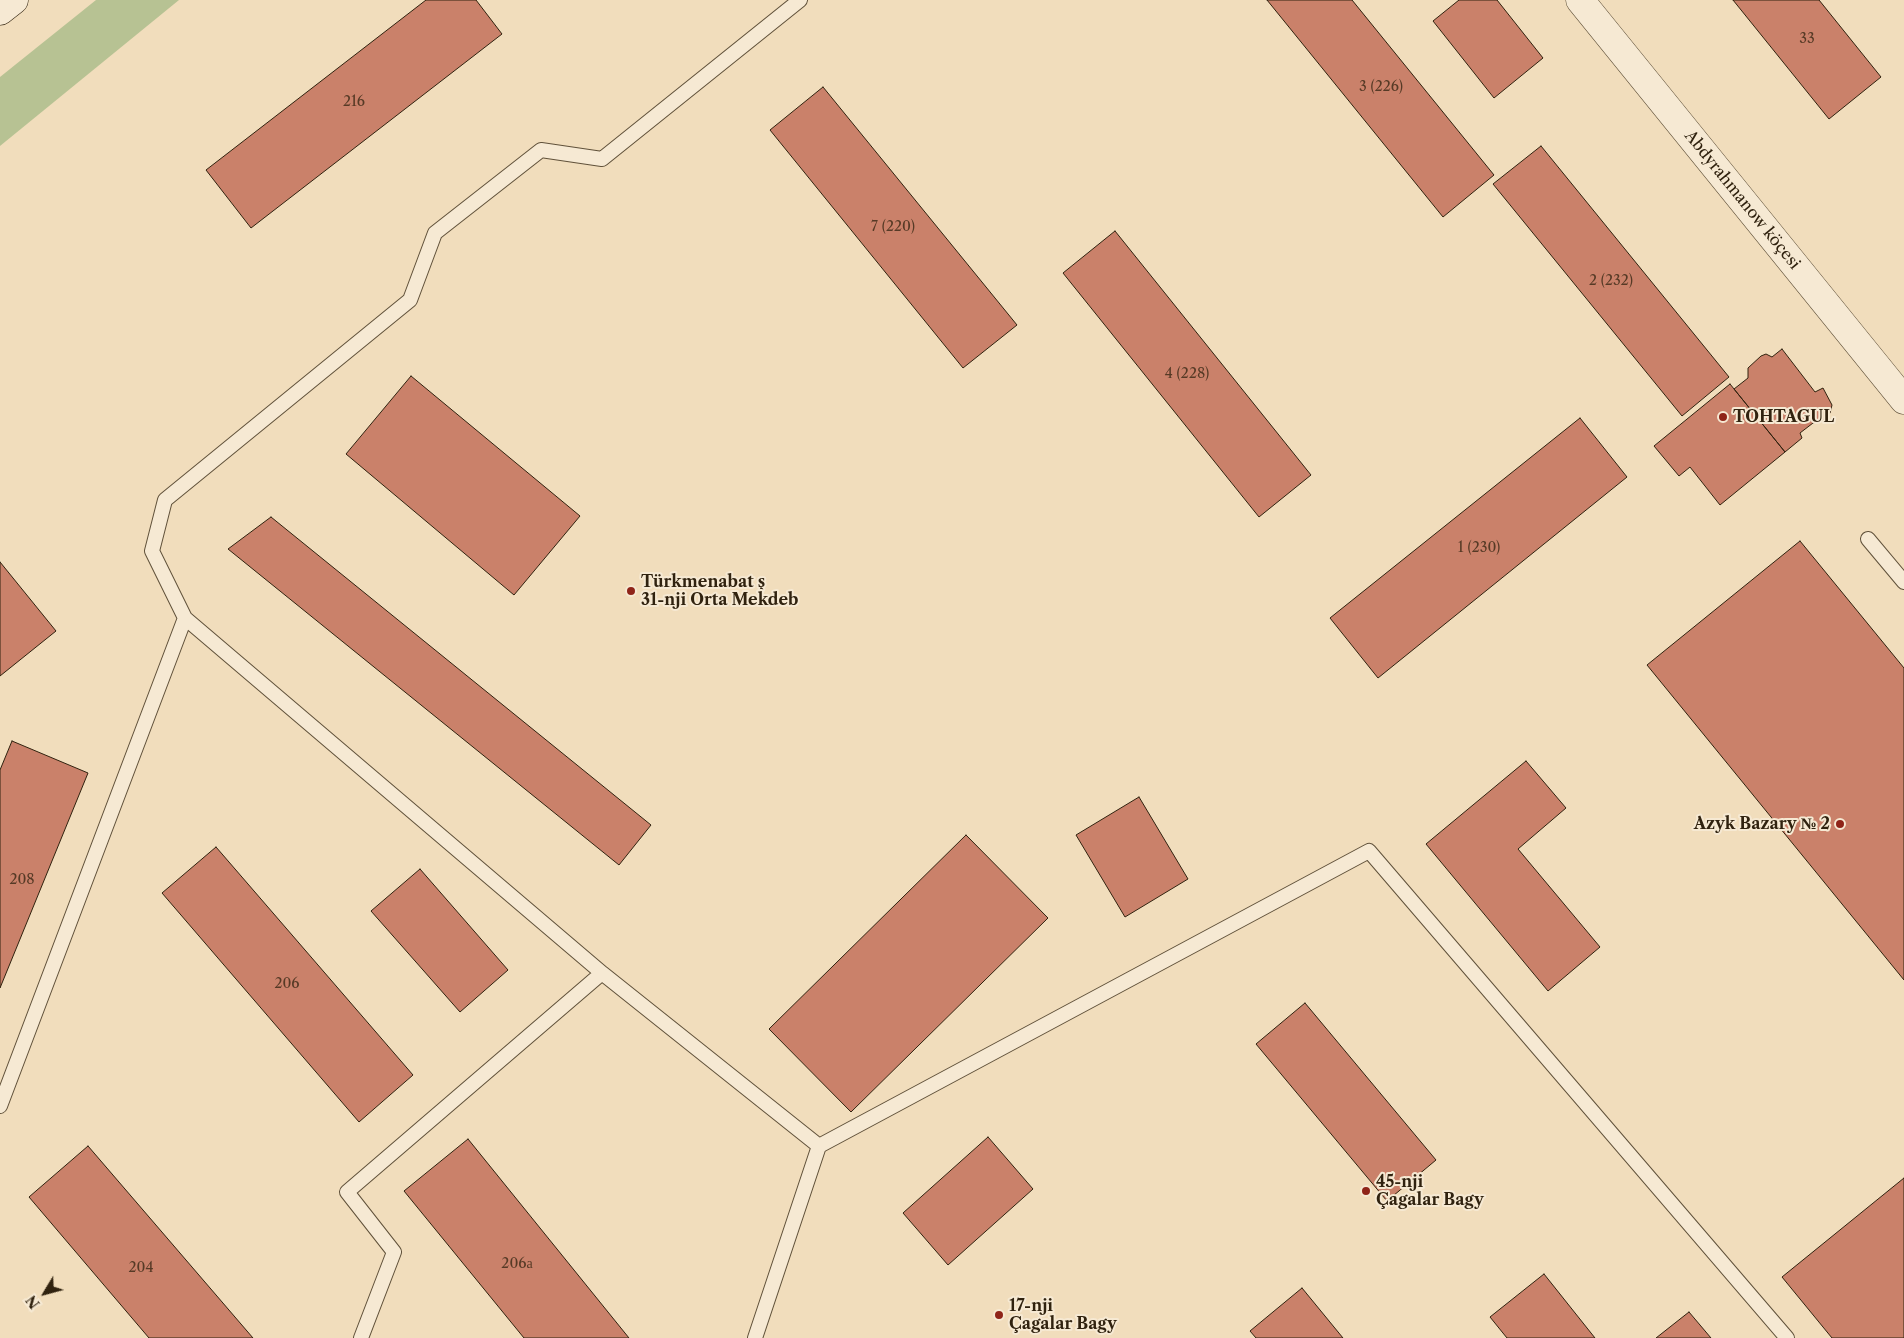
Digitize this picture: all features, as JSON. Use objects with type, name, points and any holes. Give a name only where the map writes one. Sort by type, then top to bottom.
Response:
[{"type":"street","points":[[0,11],[14,0]]},
{"type":"street","name":"Abdyrahmanow köçesi","points":[[1580,0],[1904,400]]},
{"type":"lane","points":[[800,0],[602,159],[541,150],[435,233],[410,300],[165,500],[152,551],[185,618],[602,973],[819,1146]]},
{"type":"lane","points":[[1868,539],[1904,582]]},
{"type":"lane","points":[[0,1106],[185,618]]},
{"type":"lane","points":[[755,1338],[819,1146],[1369,851],[1787,1338]]},
{"type":"lane","points":[[361,1338],[394,1252],[347,1192],[602,973]]},
{"type":"green space","points":[[96,0],[179,0],[0,146],[0,77]]},
{"type":"building","points":[[426,0],[476,0],[502,34],[251,228],[206,170]]},
{"type":"building","points":[[1267,0],[1352,0],[1494,175],[1443,217]]},
{"type":"building","points":[[1459,0],[1497,0],[1543,58],[1494,98],[1433,21]]},
{"type":"building","points":[[1733,0],[1819,0],[1881,77],[1829,119]]},
{"type":"building","points":[[823,87],[1017,325],[963,368],[770,130]]},
{"type":"building","points":[[1541,146],[1729,377],[1682,416],[1493,184]]},
{"type":"building","points":[[1115,231],[1311,475],[1259,517],[1063,273]]},
{"type":"building","points":[[1782,349],[1815,392],[1823,388],[1832,405],[1830,413],[1824,420],[1813,423],[1800,433],[1802,438],[1785,452],[1734,389],[1748,378],[1748,368],[1761,356],[1766,354],[1772,357]]},
{"type":"building","points":[[411,376],[580,516],[514,595],[346,454]]},
{"type":"building","name":"TOHTAGUL","points":[[1730,384],[1785,452],[1720,505],[1690,467],[1679,476],[1654,446]]},
{"type":"building","points":[[1580,418],[1627,477],[1378,678],[1330,618]]},
{"type":"building","points":[[271,517],[651,825],[619,865],[228,549]]},
{"type":"building","name":"Azyk Bazary № 2","points":[[1800,541],[1904,668],[1904,980],[1647,665]]},
{"type":"building","points":[[0,562],[56,631],[0,676]]},
{"type":"building","points":[[12,741],[88,773],[0,988],[0,770]]},
{"type":"building","points":[[1526,761],[1566,808],[1518,849],[1600,947],[1548,991],[1426,844]]},
{"type":"building","points":[[1139,797],[1188,879],[1125,917],[1076,835]]},
{"type":"building","points":[[966,835],[1048,918],[851,1112],[769,1029]]},
{"type":"building","points":[[216,847],[413,1075],[359,1122],[162,893]]},
{"type":"building","points":[[420,869],[508,970],[460,1012],[371,911]]},
{"type":"building","points":[[1305,1003],[1436,1160],[1387,1201],[1256,1044]]},
{"type":"building","points":[[988,1137],[1033,1189],[948,1265],[903,1213]]},
{"type":"building","points":[[468,1139],[629,1338],[524,1338],[404,1191]]},
{"type":"building","points":[[88,1146],[253,1338],[149,1338],[29,1197]]},
{"type":"building","points":[[1904,1178],[1904,1338],[1832,1338],[1782,1277]]},
{"type":"building","points":[[1544,1274],[1595,1338],[1507,1338],[1490,1317]]},
{"type":"building","points":[[1302,1288],[1343,1338],[1256,1338],[1250,1331]]},
{"type":"building","points":[[1689,1312],[1711,1338],[1656,1338]]},
{"type":"place","name":"TOHTAGUL","points":[[1723,417]]},
{"type":"place","name":"Türkmenabat ş 31-nji Orta Mekdeb","points":[[631,591]]},
{"type":"place","name":"Azyk Bazary № 2","points":[[1840,824]]},
{"type":"place","name":"45-nji Çagalar Bagy","points":[[1366,1191]]},
{"type":"place","name":"17-nji Çagalar Bagy","points":[[999,1315]]}]
